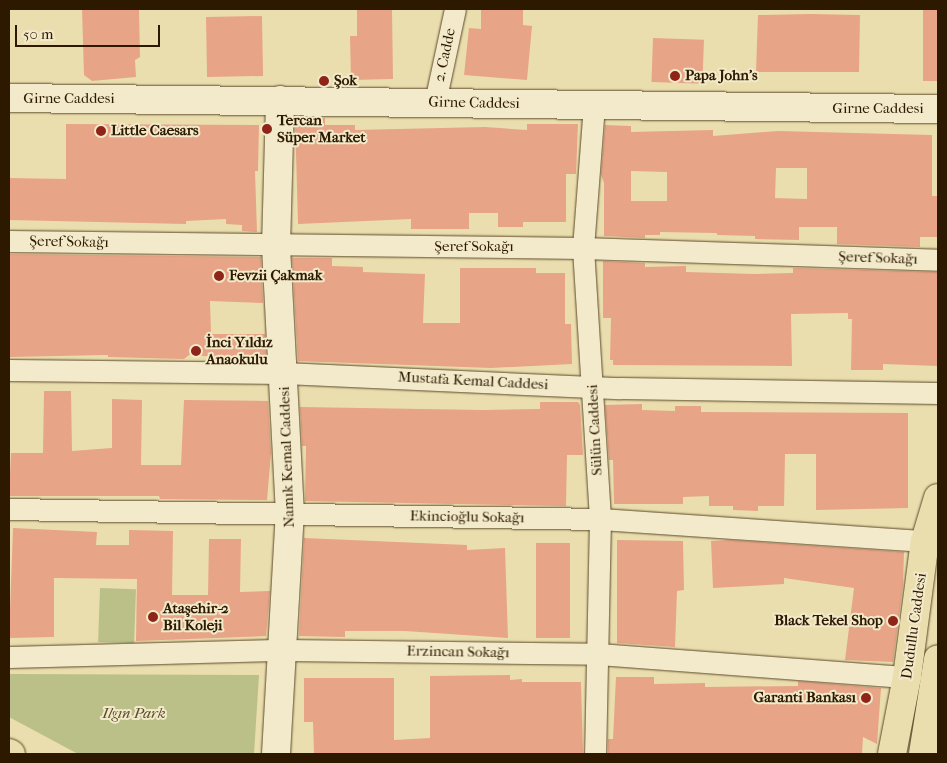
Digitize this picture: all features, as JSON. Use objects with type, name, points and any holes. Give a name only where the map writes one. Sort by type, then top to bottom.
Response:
[{"type":"main road","name":"Dudullu Caddesi","points":[[892,754],[907,677],[925,541],[938,498]]},
{"type":"main road","name":"Dudullu Caddesi","points":[[923,754],[938,660]]},
{"type":"street","name":"2. Cadde","points":[[435,102],[455,9]]},
{"type":"street","name":"Girne Caddesi","points":[[9,98],[938,109]]},
{"type":"street","name":"Namık Kemal Caddesi","points":[[276,754],[285,650],[290,514],[276,246],[280,100]]},
{"type":"street","name":"Sülün Caddesi","points":[[594,105],[584,248],[600,519],[596,754]]},
{"type":"street","name":"Şeref Sokağı","points":[[9,241],[276,246],[584,248],[938,260]]},
{"type":"street","name":"Mustafa Kemal Caddesi","points":[[9,370],[284,373],[592,386],[938,394]]},
{"type":"street","name":"Ekincioğlu Sokağı","points":[[9,509],[600,519],[925,541]]},
{"type":"street","name":"Erzincan Sokağı","points":[[9,657],[285,650],[599,654],[907,677]]},
{"type":"green space","points":[[100,588],[136,589],[134,643],[98,642]]},
{"type":"green space","name":"Ilgın Park","points":[[9,674],[259,675],[254,754],[78,754],[9,717]]},
{"type":"building","points":[[82,9],[139,9],[140,57],[135,60],[136,77],[92,81],[84,75]]},
{"type":"building","points":[[357,9],[392,9],[393,79],[351,80],[350,36],[357,36]]},
{"type":"building","points":[[481,9],[523,9],[523,25],[532,26],[527,80],[464,75],[469,28],[481,29]]},
{"type":"building","points":[[923,9],[938,9],[938,81],[923,81]]},
{"type":"building","points":[[758,15],[860,15],[859,72],[756,72]]},
{"type":"building","points":[[262,16],[263,76],[207,77],[206,17]]},
{"type":"building","points":[[653,38],[704,40],[702,84],[651,82]]},
{"type":"building","points":[[295,118],[325,118],[325,125],[355,125],[355,130],[485,127],[527,130],[527,124],[578,124],[576,174],[566,174],[566,222],[523,222],[523,227],[498,227],[498,213],[469,213],[469,229],[411,229],[411,219],[298,224]]},
{"type":"building","points":[[66,124],[259,125],[258,171],[255,171],[257,232],[242,231],[242,225],[226,224],[226,219],[186,221],[186,224],[9,220],[9,178],[66,179]]},
{"type":"building","points":[[605,125],[631,126],[631,132],[713,130],[713,136],[778,131],[932,135],[932,196],[938,196],[938,237],[920,237],[920,247],[837,244],[837,227],[799,227],[799,240],[755,239],[755,236],[717,235],[717,233],[660,232],[660,235],[645,235],[645,238],[604,236],[604,183],[601,174]],"holes":[[[776,168],[807,168],[807,199],[775,198]],[[631,171],[667,172],[667,201],[631,201]]]},
{"type":"building","points":[[9,254],[261,257],[263,303],[210,301],[211,334],[265,334],[266,360],[189,355],[184,359],[108,357],[108,355],[9,357]]},
{"type":"building","points":[[292,258],[332,258],[332,266],[363,267],[363,272],[425,274],[423,323],[460,323],[460,268],[536,268],[536,273],[565,273],[565,324],[571,324],[572,364],[491,368],[298,361]]},
{"type":"building","points":[[603,261],[645,263],[645,267],[686,266],[686,272],[793,273],[793,268],[938,272],[938,366],[883,364],[883,370],[851,370],[852,319],[848,319],[848,313],[791,314],[792,366],[613,365],[613,360],[610,360],[611,318],[603,318]]},
{"type":"building","points":[[44,391],[71,391],[72,451],[112,448],[112,399],[142,400],[141,465],[181,465],[184,400],[268,401],[271,453],[267,500],[160,499],[159,496],[9,496],[11,453],[43,453]]},
{"type":"building","points":[[540,402],[578,402],[580,405],[583,455],[567,455],[566,506],[305,501],[306,446],[302,446],[300,407],[540,409]]},
{"type":"building","points":[[642,404],[642,410],[675,411],[675,406],[701,406],[701,412],[908,413],[908,508],[816,510],[816,454],[785,454],[784,506],[758,506],[758,511],[733,510],[733,506],[709,506],[709,496],[683,497],[683,504],[614,504],[613,460],[609,460],[605,405]]},
{"type":"building","points":[[13,528],[97,532],[96,545],[129,545],[129,530],[173,531],[172,595],[208,595],[209,539],[241,539],[240,592],[270,591],[266,636],[136,641],[137,579],[54,578],[54,637],[9,638]]},
{"type":"building","points":[[304,538],[467,545],[467,550],[505,548],[508,638],[405,631],[345,631],[345,637],[299,636]]},
{"type":"building","points":[[617,540],[683,541],[684,590],[677,591],[675,647],[617,643]]},
{"type":"building","points":[[731,540],[904,552],[903,585],[893,662],[845,660],[854,588],[784,578],[784,584],[713,588],[711,541]]},
{"type":"building","points":[[536,543],[570,543],[570,638],[536,638]]},
{"type":"building","points":[[510,675],[510,680],[522,679],[522,682],[581,682],[583,754],[314,754],[313,722],[304,722],[304,678],[394,678],[394,740],[430,738],[430,676]]},
{"type":"building","points":[[616,677],[654,677],[654,684],[705,683],[705,687],[798,686],[798,681],[881,688],[877,744],[863,737],[862,754],[608,754],[608,739],[613,739]]},
{"type":"place","name":"Papa John's","points":[[675,76]]},
{"type":"place","name":"Şok","points":[[324,81]]},
{"type":"place","name":"Tercan Süper Market","points":[[267,129]]},
{"type":"place","name":"Little Caesars","points":[[101,131]]},
{"type":"place","name":"Fevzii Çakmak","points":[[219,276]]},
{"type":"place","name":"İnci Yıldız Anaokulu","points":[[196,351]]},
{"type":"place","name":"Ataşehir-2 Bil Koleji","points":[[153,617]]},
{"type":"place","name":"Black Tekel Shop","points":[[893,621]]},
{"type":"place","name":"Garanti Bankası","points":[[866,698]]}]
